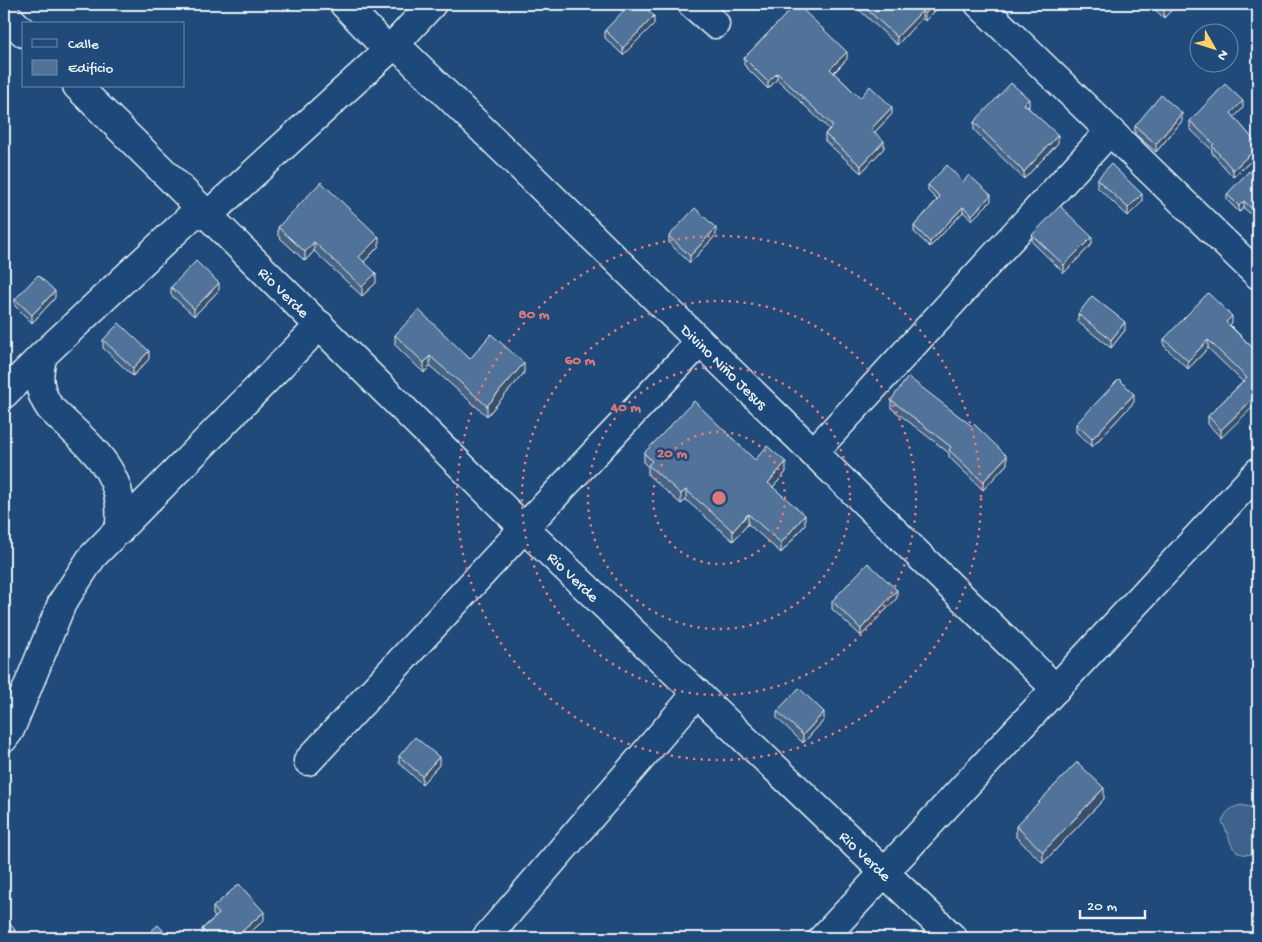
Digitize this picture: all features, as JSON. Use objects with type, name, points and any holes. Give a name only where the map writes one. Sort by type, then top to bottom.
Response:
[{"type":"street","name":"Divino Niño Jesus","points":[[344,4],[392,47],[700,342],[1056,689]]},
{"type":"street","points":[[4,394],[43,355],[392,47],[432,4]]},
{"type":"street","points":[[692,4],[716,24]]},
{"type":"street","points":[[979,4],[1258,275]]},
{"type":"street","points":[[4,13],[22,31]]},
{"type":"street","name":"Rio Verde","points":[[78,88],[524,528],[953,938]]},
{"type":"street","points":[[813,452],[1110,131]]},
{"type":"street","points":[[6,731],[62,603],[92,557],[320,325]]},
{"type":"street","points":[[308,761],[700,342]]},
{"type":"street","points":[[43,355],[38,379],[44,399],[50,408],[101,458],[116,482],[121,502],[119,531]]},
{"type":"street","points":[[824,938],[1258,472]]},
{"type":"street","points":[[486,938],[697,693]]},
{"type":"shaded area","points":[[1241,805],[1258,809],[1258,853],[1241,854],[1236,851],[1222,822],[1229,810]]},
{"type":"building","points":[[630,4],[641,4],[654,16],[623,48],[605,30]]},
{"type":"building","points":[[796,4],[847,52],[830,69],[860,98],[870,86],[892,107],[871,129],[884,141],[861,166],[825,134],[833,126],[777,73],[768,82],[744,58]]},
{"type":"building","points":[[861,4],[934,4],[925,14],[922,11],[897,37]]},
{"type":"building","points":[[1157,4],[1170,4],[1164,10]]},
{"type":"building","points":[[1011,83],[1029,99],[1024,104],[1058,135],[1024,172],[974,122]]},
{"type":"building","points":[[1225,84],[1243,101],[1231,113],[1258,145],[1233,170],[1212,146],[1214,144],[1190,121]]},
{"type":"building","points":[[1161,95],[1182,113],[1156,144],[1135,126]]},
{"type":"building","points":[[1111,164],[1142,194],[1128,208],[1097,179]]},
{"type":"building","points":[[947,165],[963,182],[969,175],[991,195],[972,215],[963,207],[930,242],[914,226],[940,197],[928,185]]},
{"type":"building","points":[[1249,171],[1258,180],[1258,215],[1244,201],[1239,206],[1227,194]]},
{"type":"building","points":[[321,182],[379,237],[359,257],[376,273],[362,287],[314,242],[305,252],[278,227]]},
{"type":"building","points":[[1060,206],[1092,237],[1064,265],[1032,235]]},
{"type":"building","points":[[695,208],[716,228],[690,256],[669,236]]},
{"type":"building","points":[[196,261],[219,283],[194,309],[171,287]]},
{"type":"building","points":[[38,275],[55,291],[32,315],[15,299]]},
{"type":"building","points":[[1208,293],[1232,316],[1226,322],[1258,353],[1258,394],[1221,430],[1208,416],[1247,378],[1208,340],[1188,361],[1164,339]]},
{"type":"building","points":[[1092,296],[1125,322],[1111,340],[1078,314]]},
{"type":"building","points":[[419,310],[470,359],[491,334],[524,363],[487,406],[430,356],[424,363],[395,335]]},
{"type":"building","points":[[119,323],[149,351],[133,368],[103,340]]},
{"type":"building","points":[[908,377],[972,426],[974,424],[1007,456],[983,482],[949,450],[951,447],[891,400]]},
{"type":"building","points":[[1119,379],[1134,394],[1092,439],[1076,424]]},
{"type":"building","points":[[694,401],[755,460],[767,446],[786,462],[768,483],[805,515],[781,543],[748,514],[733,531],[686,490],[681,494],[648,465],[652,461],[644,453]]},
{"type":"building","points":[[868,563],[897,590],[861,629],[832,601]]},
{"type":"building","points":[[799,688],[824,712],[803,735],[777,711]]},
{"type":"building","points":[[415,737],[439,757],[422,776],[399,756]]},
{"type":"building","points":[[1077,762],[1104,788],[1043,852],[1016,826]]},
{"type":"building","points":[[239,884],[264,912],[238,935],[236,932],[229,938],[211,938],[202,929],[219,914],[213,907]]},
{"type":"building","points":[[4,916],[15,930],[5,938],[4,938]]},
{"type":"building","points":[[158,925],[170,938],[143,938]]}]
